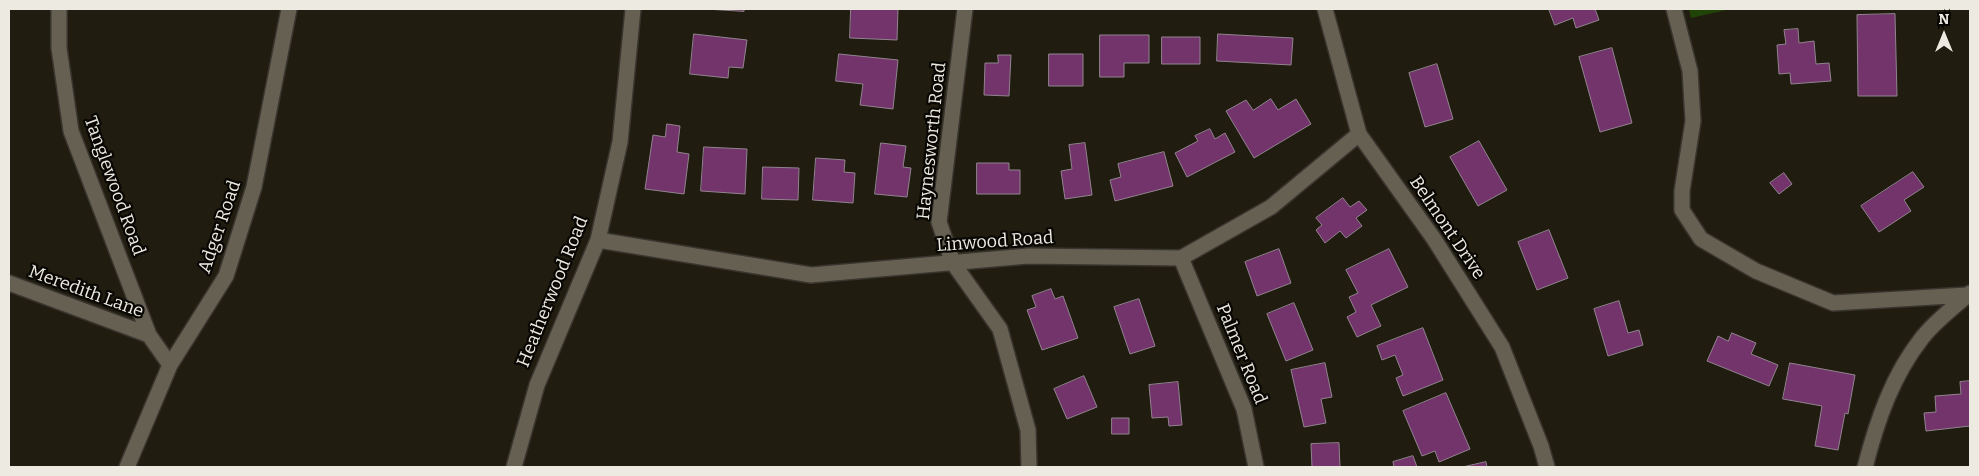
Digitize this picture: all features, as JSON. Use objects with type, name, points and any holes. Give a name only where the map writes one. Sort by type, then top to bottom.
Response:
[{"type":"street","name":"Tanglewood Road","points":[[59,9],[59,48],[71,131],[150,335],[170,365]]},
{"type":"street","name":"Adger Road","points":[[127,467],[170,365],[226,276],[254,188],[289,9]]},
{"type":"street","name":"Heatherwood Road","points":[[514,467],[536,384],[598,240],[620,142],[633,9]]},
{"type":"street","name":"Haynesworth Road","points":[[965,9],[939,222],[953,263],[1000,329],[1028,430],[1030,467]]},
{"type":"street","name":"Belmont Drive","points":[[1326,9],[1359,134],[1434,239],[1502,347],[1541,446],[1547,467]]},
{"type":"street","points":[[1674,9],[1690,71],[1693,122],[1682,191],[1682,210],[1701,239],[1756,271],[1833,303],[1969,294]]},
{"type":"street","points":[[1181,258],[1271,207],[1359,134]]},
{"type":"street","name":"Linwood Road","points":[[598,240],[811,275],[1028,256],[1181,258]]},
{"type":"street","name":"Palmer Road","points":[[1181,258],[1244,409],[1256,467]]},
{"type":"street","name":"Meredith Lane","points":[[9,283],[150,335]]},
{"type":"street","points":[[1865,467],[1877,422],[1892,384],[1923,337],[1969,294]]},
{"type":"green space","points":[[1689,9],[1731,9],[1691,18]]},
{"type":"building","points":[[706,9],[744,9],[744,11]]},
{"type":"building","points":[[851,9],[898,9],[897,40],[850,38]]},
{"type":"building","points":[[1549,9],[1595,9],[1599,20],[1576,28],[1573,18],[1555,25]]},
{"type":"building","points":[[1895,14],[1897,96],[1858,96],[1857,15]]},
{"type":"building","points":[[1798,29],[1799,43],[1814,41],[1816,64],[1829,63],[1831,81],[1791,84],[1790,73],[1779,74],[1777,45],[1786,44],[1784,30]]},
{"type":"building","points":[[694,34],[747,40],[743,68],[729,67],[728,78],[690,74]]},
{"type":"building","points":[[1218,34],[1293,38],[1291,65],[1217,61]]},
{"type":"building","points":[[1100,35],[1149,35],[1149,63],[1124,63],[1124,77],[1100,77]]},
{"type":"building","points":[[1162,37],[1200,37],[1200,64],[1162,64]]},
{"type":"building","points":[[1612,48],[1632,123],[1600,132],[1579,57]]},
{"type":"building","points":[[839,54],[898,60],[893,109],[860,105],[863,84],[836,81]]},
{"type":"building","points":[[1049,54],[1083,54],[1083,86],[1049,86]]},
{"type":"building","points":[[998,55],[1011,55],[1009,96],[984,95],[985,63],[998,63]]},
{"type":"building","points":[[1437,64],[1453,119],[1425,127],[1409,73]]},
{"type":"building","points":[[1271,99],[1278,110],[1296,99],[1311,124],[1254,158],[1226,111],[1246,100],[1253,110]]},
{"type":"building","points":[[667,124],[680,126],[677,152],[689,154],[684,194],[645,189],[653,135],[665,137]]},
{"type":"building","points":[[1210,129],[1215,139],[1225,133],[1235,152],[1187,177],[1175,153],[1198,141],[1195,136]]},
{"type":"building","points":[[1479,141],[1507,190],[1478,206],[1450,157]]},
{"type":"building","points":[[881,143],[906,146],[903,167],[911,168],[907,197],[875,194]]},
{"type":"building","points":[[1085,143],[1092,195],[1065,199],[1061,171],[1072,169],[1069,145]]},
{"type":"building","points":[[704,147],[747,149],[745,194],[701,191]]},
{"type":"building","points":[[1164,152],[1173,186],[1115,201],[1110,180],[1121,177],[1118,164]]},
{"type":"building","points":[[816,158],[845,160],[844,172],[855,173],[853,203],[813,200]]},
{"type":"building","points":[[977,163],[1009,163],[1009,170],[1020,170],[1020,194],[977,194]]},
{"type":"building","points":[[763,167],[799,168],[798,200],[762,199]]},
{"type":"building","points":[[1913,172],[1924,187],[1904,200],[1911,211],[1879,232],[1861,206]]},
{"type":"building","points":[[1784,173],[1792,184],[1779,194],[1770,183]]},
{"type":"building","points":[[1343,198],[1350,207],[1359,201],[1367,210],[1356,218],[1362,226],[1346,238],[1340,231],[1325,243],[1316,230],[1322,225],[1316,218]]},
{"type":"building","points":[[1549,230],[1568,278],[1537,290],[1518,242]]},
{"type":"building","points":[[1279,249],[1291,283],[1257,296],[1245,262]]},
{"type":"building","points":[[1389,249],[1408,287],[1371,305],[1381,326],[1357,337],[1347,317],[1356,312],[1349,297],[1358,293],[1346,270]]},
{"type":"building","points":[[1051,289],[1055,299],[1063,296],[1078,338],[1042,350],[1027,310],[1036,307],[1032,296]]},
{"type":"building","points":[[1139,299],[1155,346],[1130,354],[1114,307]]},
{"type":"building","points":[[1619,301],[1628,333],[1639,330],[1643,345],[1608,356],[1594,309]]},
{"type":"building","points":[[1294,303],[1313,350],[1286,361],[1267,314]]},
{"type":"building","points":[[1423,328],[1443,380],[1403,396],[1396,378],[1403,375],[1395,355],[1382,360],[1377,346]]},
{"type":"building","points":[[1732,333],[1756,343],[1751,354],[1778,365],[1769,386],[1707,361],[1718,336],[1728,341]]},
{"type":"building","points":[[1325,363],[1332,397],[1321,399],[1326,423],[1304,427],[1291,370]]},
{"type":"building","points":[[1790,363],[1855,375],[1848,414],[1845,413],[1838,450],[1815,446],[1822,406],[1783,399]]},
{"type":"building","points":[[1084,376],[1097,407],[1067,419],[1054,389]]},
{"type":"building","points":[[1970,381],[1970,426],[1926,431],[1924,413],[1936,412],[1935,396],[1961,394],[1960,382]]},
{"type":"building","points":[[1178,382],[1182,425],[1169,426],[1168,417],[1152,418],[1149,385]]},
{"type":"building","points":[[1446,393],[1470,449],[1439,462],[1435,451],[1422,456],[1403,411]]},
{"type":"building","points":[[1112,418],[1129,418],[1129,434],[1112,434]]},
{"type":"building","points":[[1339,443],[1340,467],[1312,467],[1311,444]]},
{"type":"building","points":[[1413,456],[1417,467],[1394,467],[1393,462]]},
{"type":"building","points":[[1486,462],[1487,467],[1463,467]]}]
